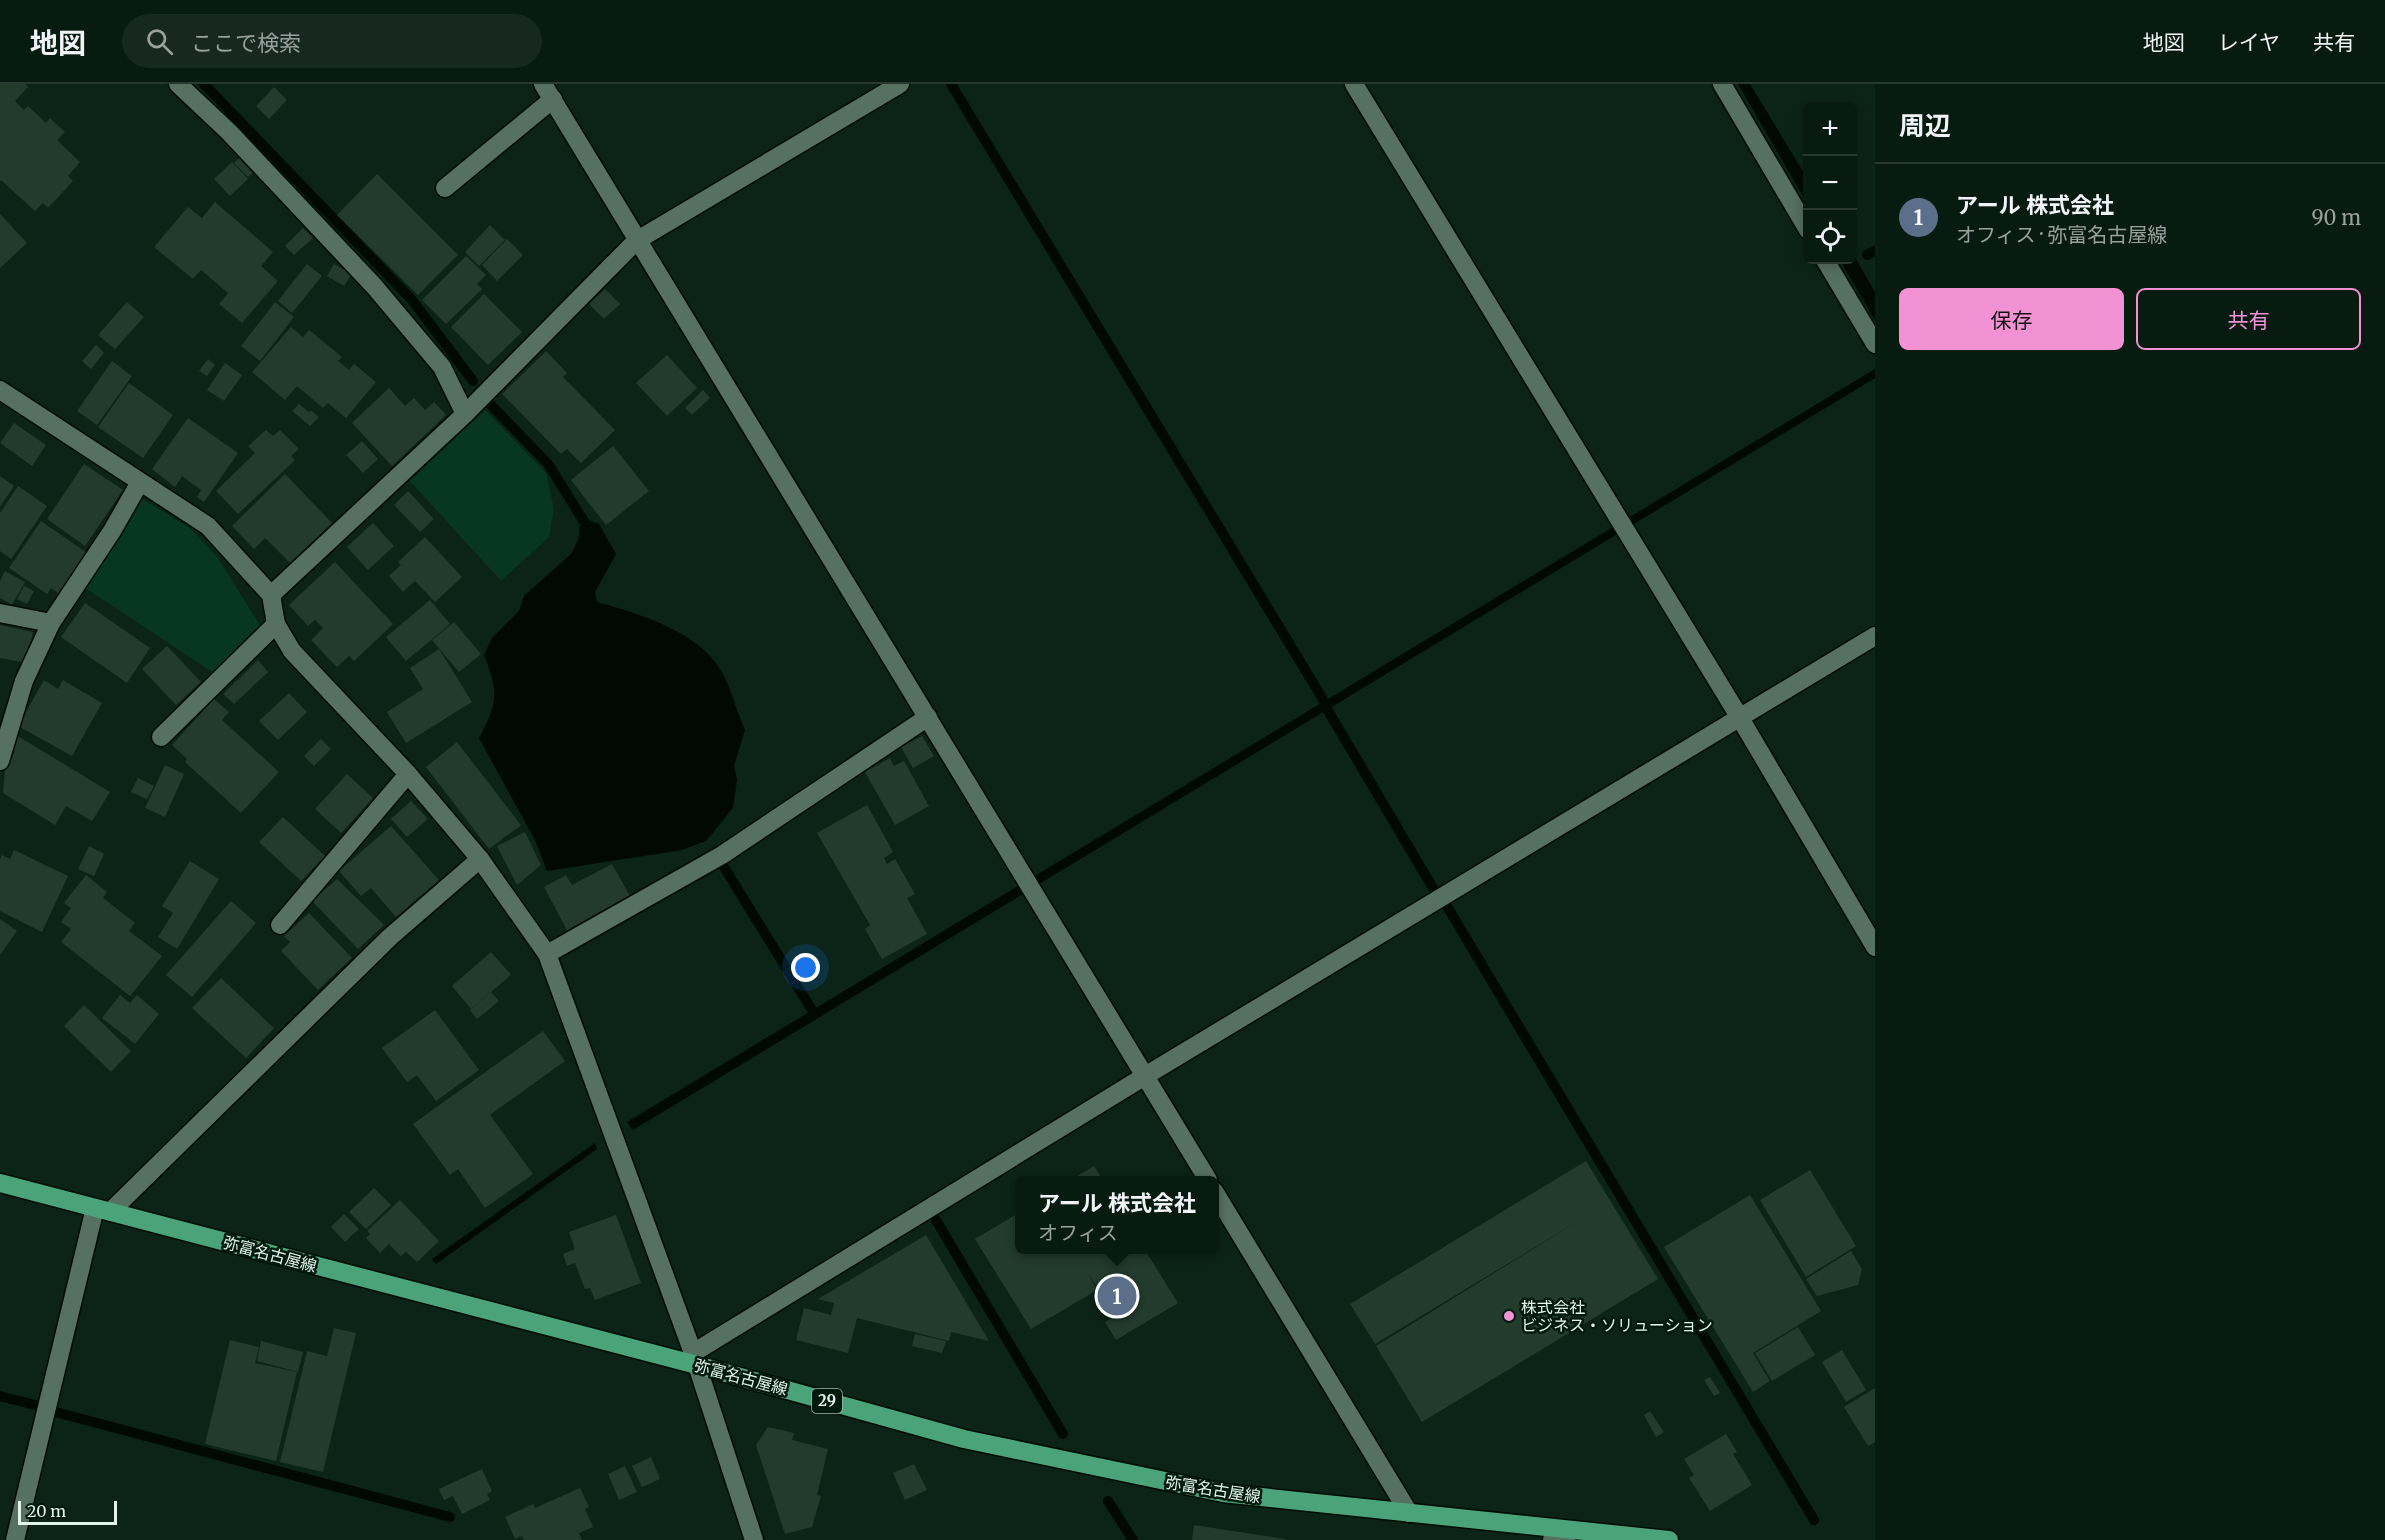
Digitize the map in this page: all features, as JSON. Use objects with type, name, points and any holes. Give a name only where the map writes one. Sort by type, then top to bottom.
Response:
[{"type":"main road","name":"弥富名古屋線","points":[[0,1183],[695,1359],[964,1439],[1223,1493],[1670,1540]]},
{"type":"street","points":[[178,84],[229,132],[374,286],[442,367],[465,414]]},
{"type":"street","points":[[271,594],[465,414],[636,241],[900,84]]},
{"type":"street","points":[[1354,84],[1740,718],[1875,947]]},
{"type":"street","points":[[1722,84],[1803,222]]},
{"type":"street","points":[[445,188],[548,91],[636,241],[1206,1176]]},
{"type":"street","points":[[1827,264],[1875,344]]},
{"type":"street","points":[[0,390],[208,526],[271,594],[276,624],[292,651],[408,774],[480,858],[547,954],[695,1359],[754,1540]]},
{"type":"street","points":[[0,761],[24,681],[51,623],[112,531],[140,482]]},
{"type":"street","points":[[0,613],[51,623]]},
{"type":"street","points":[[161,737],[276,624]]},
{"type":"street","points":[[695,1359],[1145,1076],[1875,636]]},
{"type":"street","points":[[547,954],[722,855],[928,717]]},
{"type":"street","points":[[280,925],[408,774]]},
{"type":"street","points":[[15,1540],[103,1210],[390,937],[480,858]]},
{"type":"street","points":[[1219,1198],[1409,1513]]},
{"type":"street","points":[[1552,1540],[1572,1531]]},
{"type":"green space","points":[[485,410],[546,473],[554,509],[549,537],[501,581],[410,481]]},
{"type":"green space","points":[[143,499],[191,529],[218,558],[261,627],[214,673],[82,586],[135,503]]},
{"type":"shaded area","points":[[1738,84],[1750,84],[1803,171],[1803,196]]},
{"type":"shaded area","points":[[1857,261],[1875,292],[1875,320],[1842,264],[1857,264]]},
{"type":"shaded area","points":[[1875,369],[1875,378],[633,1130],[627,1122]]},
{"type":"shaded area","points":[[588,520],[599,524],[616,554],[595,592],[597,602],[651,619],[687,637],[703,649],[716,662],[725,678],[745,730],[734,766],[737,780],[733,808],[706,841],[682,850],[547,871],[535,840],[479,738],[490,715],[494,697],[492,679],[484,655],[492,638],[519,611],[524,596],[571,554],[579,538],[580,526]]},
{"type":"shaded area","points":[[595,1143],[597,1149],[436,1264],[432,1259]]},
{"type":"building","points":[[0,84],[25,84],[28,87],[15,101],[24,110],[28,106],[46,123],[50,118],[65,132],[57,140],[80,162],[68,176],[73,181],[48,208],[43,203],[35,211],[1,180],[0,182]]},
{"type":"building","points":[[274,87],[287,100],[269,119],[256,106]]},
{"type":"building","points":[[239,158],[253,173],[248,177],[234,163]]},
{"type":"building","points":[[232,162],[248,179],[230,196],[214,179]]},
{"type":"building","points":[[377,174],[458,255],[418,295],[337,215]]},
{"type":"building","points":[[215,202],[273,252],[261,266],[278,281],[242,323],[219,304],[228,293],[201,270],[193,279],[154,247],[188,207],[202,218]]},
{"type":"building","points":[[0,214],[27,243],[0,268]]},
{"type":"building","points":[[490,225],[505,240],[479,266],[465,252]]},
{"type":"building","points":[[303,228],[313,238],[294,255],[285,246]]},
{"type":"building","points":[[507,239],[523,255],[497,281],[482,265]]},
{"type":"building","points":[[466,256],[486,275],[477,284],[482,289],[446,324],[422,300]]},
{"type":"building","points":[[307,264],[322,276],[292,313],[278,301]]},
{"type":"building","points":[[334,264],[352,274],[344,286],[327,276]]},
{"type":"building","points":[[605,289],[620,304],[604,319],[589,304]]},
{"type":"building","points":[[484,294],[522,332],[488,365],[451,327]]},
{"type":"building","points":[[127,302],[144,317],[115,349],[98,335]]},
{"type":"building","points":[[275,302],[294,317],[260,361],[241,346]]},
{"type":"building","points":[[291,327],[303,337],[309,330],[342,357],[338,361],[349,370],[354,364],[376,382],[346,418],[328,403],[323,408],[297,386],[285,400],[252,372]]},
{"type":"building","points":[[96,345],[104,353],[91,369],[82,361]]},
{"type":"building","points":[[546,351],[567,373],[563,377],[615,430],[581,463],[567,449],[561,454],[502,394]]},
{"type":"building","points":[[667,355],[697,388],[667,416],[636,383]]},
{"type":"building","points":[[208,359],[215,365],[207,376],[199,371]]},
{"type":"building","points":[[112,361],[132,376],[97,425],[77,411]]},
{"type":"building","points":[[225,363],[242,375],[224,401],[207,390]]},
{"type":"building","points":[[129,383],[173,415],[143,458],[98,427]]},
{"type":"building","points":[[389,388],[405,406],[414,398],[425,410],[434,402],[446,415],[392,466],[352,423]]},
{"type":"building","points":[[703,390],[710,398],[692,415],[685,408]]},
{"type":"building","points":[[299,404],[319,417],[310,426],[292,411]]},
{"type":"building","points":[[188,418],[238,453],[204,502],[197,497],[201,490],[182,476],[175,487],[152,469]]},
{"type":"building","points":[[14,423],[46,445],[32,466],[0,443]]},
{"type":"building","points":[[266,430],[273,436],[280,430],[299,449],[291,456],[295,460],[238,514],[216,491],[255,453],[248,446]]},
{"type":"building","points":[[362,441],[378,459],[363,473],[346,455]]},
{"type":"building","points":[[613,446],[649,491],[606,525],[571,480]]},
{"type":"building","points":[[84,464],[123,490],[85,546],[47,519]]},
{"type":"building","points":[[285,474],[332,523],[290,563],[265,538],[254,549],[232,526]]},
{"type":"building","points":[[0,476],[14,486],[0,507]]},
{"type":"building","points":[[18,486],[47,506],[11,559],[0,551],[0,513]]},
{"type":"building","points":[[408,491],[434,519],[420,532],[394,505]]},
{"type":"building","points":[[41,521],[87,553],[59,594],[51,588],[47,594],[9,568]]},
{"type":"building","points":[[373,523],[394,546],[368,570],[347,547]]},
{"type":"building","points":[[425,537],[462,577],[435,602],[415,581],[403,592],[389,576],[401,565],[398,562]]},
{"type":"building","points":[[335,562],[393,624],[354,661],[349,656],[337,667],[311,640],[323,628],[315,620],[308,626],[289,605]]},
{"type":"building","points":[[5,571],[25,582],[12,605],[0,598],[0,581]]},
{"type":"building","points":[[24,586],[34,591],[27,604],[17,599]]},
{"type":"building","points":[[430,600],[450,624],[406,661],[386,637]]},
{"type":"building","points":[[85,603],[150,648],[127,683],[61,637]]},
{"type":"building","points":[[454,622],[481,654],[459,672],[432,640]]},
{"type":"building","points":[[0,625],[33,632],[27,663],[0,658]]},
{"type":"building","points":[[167,646],[201,682],[176,705],[142,669]]},
{"type":"building","points":[[439,649],[472,702],[406,743],[387,712],[423,689],[410,668]]},
{"type":"building","points":[[258,660],[268,672],[234,704],[223,694]]},
{"type":"building","points":[[44,680],[58,689],[63,680],[102,703],[72,756],[18,726]]},
{"type":"building","points":[[289,693],[307,712],[278,740],[259,721]]},
{"type":"building","points":[[214,699],[229,712],[222,720],[279,772],[241,813],[185,762],[187,759],[172,745]]},
{"type":"building","points":[[16,735],[110,792],[92,821],[66,806],[55,825],[3,793],[5,768],[15,751],[8,747]]},
{"type":"building","points":[[922,736],[934,756],[913,768],[901,747]]},
{"type":"building","points":[[321,739],[331,749],[314,766],[304,756]]},
{"type":"building","points":[[457,742],[521,825],[489,849],[426,767]]},
{"type":"building","points":[[890,758],[894,766],[904,761],[929,806],[895,825],[865,772]]},
{"type":"building","points":[[165,765],[184,774],[165,817],[145,808]]},
{"type":"building","points":[[347,774],[373,798],[341,833],[315,809]]},
{"type":"building","points":[[138,778],[154,786],[147,799],[131,792]]},
{"type":"building","points":[[411,801],[428,819],[407,837],[391,819]]},
{"type":"building","points":[[867,805],[893,852],[884,858],[887,864],[895,859],[915,894],[907,898],[927,934],[882,959],[865,929],[870,925],[817,833]]},
{"type":"building","points":[[283,817],[325,856],[301,881],[259,842]]},
{"type":"building","points":[[391,826],[439,880],[396,917],[371,888],[361,896],[339,871]]},
{"type":"building","points":[[525,832],[541,865],[517,885],[497,846]]},
{"type":"building","points":[[89,846],[104,854],[94,876],[78,869]]},
{"type":"building","points":[[14,850],[68,876],[42,932],[0,911],[0,859],[2,855],[10,859]]},
{"type":"building","points":[[190,861],[219,879],[177,949],[158,937],[173,913],[162,906]]},
{"type":"building","points":[[612,864],[630,896],[567,930],[544,887],[566,875],[572,885]]},
{"type":"building","points":[[86,875],[107,892],[103,898],[135,923],[129,931],[162,956],[130,996],[61,942],[71,929],[61,922],[71,908],[64,903]]},
{"type":"building","points":[[337,879],[384,925],[358,949],[312,901]]},
{"type":"building","points":[[231,901],[256,923],[192,997],[166,975]]},
{"type":"building","points":[[309,913],[352,958],[318,990],[281,951],[290,942],[284,936]]},
{"type":"building","points":[[0,919],[17,931],[0,955]]},
{"type":"building","points":[[491,952],[511,975],[471,1009],[452,986]]},
{"type":"building","points":[[221,978],[274,1028],[246,1058],[192,1008]]},
{"type":"building","points":[[491,992],[499,1001],[477,1019],[470,1010]]},
{"type":"building","points":[[120,995],[130,1003],[137,995],[159,1014],[135,1044],[102,1018]]},
{"type":"building","points":[[84,1005],[131,1051],[111,1072],[64,1026]]},
{"type":"building","points":[[435,1010],[479,1070],[436,1101],[417,1075],[407,1082],[382,1048]]},
{"type":"building","points":[[543,1031],[565,1061],[490,1115],[533,1174],[485,1208],[458,1169],[450,1175],[413,1124]]},
{"type":"building","points":[[1586,1161],[1658,1279],[1422,1422],[1376,1346],[1580,1220],[1375,1344],[1350,1304]]},
{"type":"building","points":[[1094,1166],[1100,1176],[1078,1176]]},
{"type":"building","points":[[1810,1170],[1856,1246],[1806,1277],[1760,1200]]},
{"type":"building","points":[[374,1188],[391,1205],[366,1229],[349,1212]]},
{"type":"building","points":[[1750,1195],[1821,1311],[1753,1353],[1770,1381],[1753,1392],[1664,1247]]},
{"type":"building","points":[[400,1200],[439,1241],[417,1262],[406,1252],[401,1256],[389,1244],[380,1253],[366,1238],[370,1234],[367,1231]]},
{"type":"building","points":[[344,1214],[359,1229],[345,1242],[331,1227]]},
{"type":"building","points":[[616,1215],[641,1283],[595,1300],[590,1288],[585,1289],[575,1263],[567,1266],[563,1254],[575,1249],[569,1232]]},
{"type":"building","points":[[1015,1215],[1015,1254],[1147,1254],[1178,1303],[1116,1340],[1105,1322],[1115,1316],[1088,1273],[1097,1290],[1031,1329],[975,1239]]},
{"type":"building","points":[[926,1235],[989,1341],[951,1332],[949,1341],[857,1318],[848,1353],[796,1340],[804,1308],[831,1315],[834,1303],[818,1299]]},
{"type":"building","points":[[1851,1251],[1862,1269],[1858,1285],[1817,1296],[1806,1279]]},
{"type":"building","points":[[1798,1327],[1815,1355],[1772,1381],[1755,1353]]},
{"type":"building","points":[[334,1328],[356,1333],[323,1472],[280,1462],[307,1351],[327,1356]]},
{"type":"building","points":[[915,1334],[946,1341],[942,1353],[912,1346]]},
{"type":"building","points":[[230,1340],[259,1347],[255,1363],[297,1372],[276,1461],[205,1444]]},
{"type":"building","points":[[261,1341],[303,1352],[298,1372],[257,1361]]},
{"type":"building","points":[[1842,1350],[1866,1390],[1846,1402],[1822,1362]]},
{"type":"building","points":[[1710,1377],[1720,1393],[1714,1396],[1704,1380]]},
{"type":"building","points":[[1875,1388],[1875,1442],[1868,1446],[1844,1407]]},
{"type":"building","points":[[1650,1411],[1664,1432],[1656,1437],[1644,1415]]},
{"type":"building","points":[[768,1427],[794,1433],[792,1440],[828,1449],[817,1495],[821,1496],[812,1527],[785,1534],[756,1445]]},
{"type":"building","points":[[1726,1434],[1737,1452],[1733,1454],[1752,1485],[1710,1511],[1689,1478],[1694,1475],[1684,1459]]},
{"type":"building","points":[[651,1457],[660,1479],[642,1487],[632,1466]]},
{"type":"building","points":[[914,1464],[927,1490],[905,1500],[893,1473]]},
{"type":"building","points":[[625,1466],[637,1492],[619,1500],[608,1474]]},
{"type":"building","points":[[482,1469],[492,1491],[487,1494],[490,1500],[462,1514],[453,1496],[444,1500],[439,1489]]},
{"type":"building","points":[[580,1488],[589,1507],[585,1509],[593,1527],[579,1533],[582,1540],[524,1540],[522,1536],[515,1539],[505,1517],[533,1504],[535,1508]]},
{"type":"building","points":[[1194,1525],[1285,1539],[1285,1540],[1192,1540]]},
{"type":"waterway","points":[[204,84],[412,300],[473,381]]},
{"type":"waterway","points":[[951,84],[1324,701]]},
{"type":"waterway","points":[[1867,255],[1875,251]]},
{"type":"waterway","points":[[490,404],[548,464],[585,523]]},
{"type":"waterway","points":[[1327,709],[1433,888]]},
{"type":"waterway","points":[[724,867],[812,1010]]},
{"type":"waterway","points":[[1448,908],[1814,1520]]},
{"type":"waterway","points":[[936,1220],[1063,1434]]},
{"type":"waterway","points":[[0,1396],[39,1406]]},
{"type":"waterway","points":[[52,1411],[450,1517]]},
{"type":"waterway","points":[[1108,1501],[1133,1540]]},
{"type":"place","name":"アール 株式会社","points":[[1117,1296]]},
{"type":"place","name":"株式会社 ビジネス・ソリューション","points":[[1509,1316]]}]
